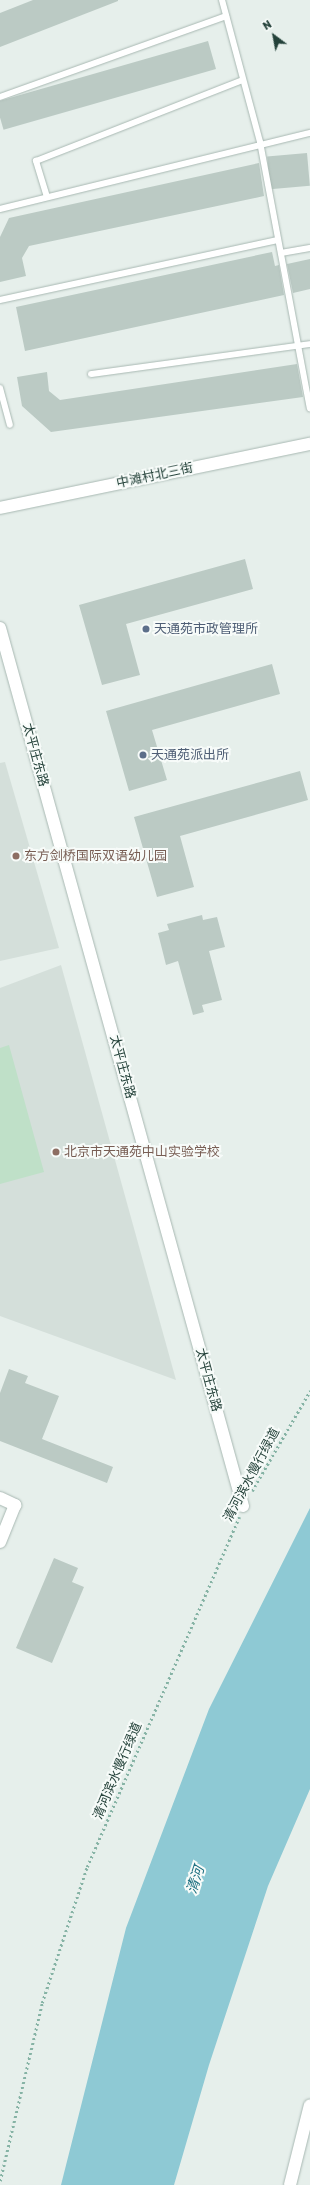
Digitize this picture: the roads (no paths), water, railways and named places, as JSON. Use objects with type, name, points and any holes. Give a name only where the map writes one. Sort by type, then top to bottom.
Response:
[{"type":"street","name":"中滩村北三街","points":[[0,508],[310,444]]},
{"type":"street","name":"太平庄东路","points":[[0,628],[243,1506]]},
{"type":"street","points":[[0,1498],[15,1505],[0,1542]]},
{"type":"street","points":[[290,2185],[310,2105]]},
{"type":"lane","points":[[222,0],[260,142],[310,408]]},
{"type":"lane","points":[[0,97],[226,16]]},
{"type":"lane","points":[[47,197],[36,161],[243,80]]},
{"type":"lane","points":[[0,209],[260,142],[310,133]]},
{"type":"lane","points":[[0,300],[278,240]]},
{"type":"lane","points":[[281,253],[310,248]]},
{"type":"lane","points":[[91,374],[310,344]]},
{"type":"lane","points":[[0,388],[10,425]]},
{"type":"water","name":"清河","points":[[310,1508],[310,1789],[268,1886],[209,2065],[174,2185],[61,2185],[126,1928],[209,1709]]},
{"type":"place","name":"天通苑市政管理所","points":[[146,629]]},
{"type":"place","name":"天通苑派出所","points":[[143,755]]},
{"type":"place","name":"东方剑桥国际双语幼儿园","points":[[16,856]]},
{"type":"place","name":"北京市天通苑中山实验学校","points":[[56,1152]]}]
